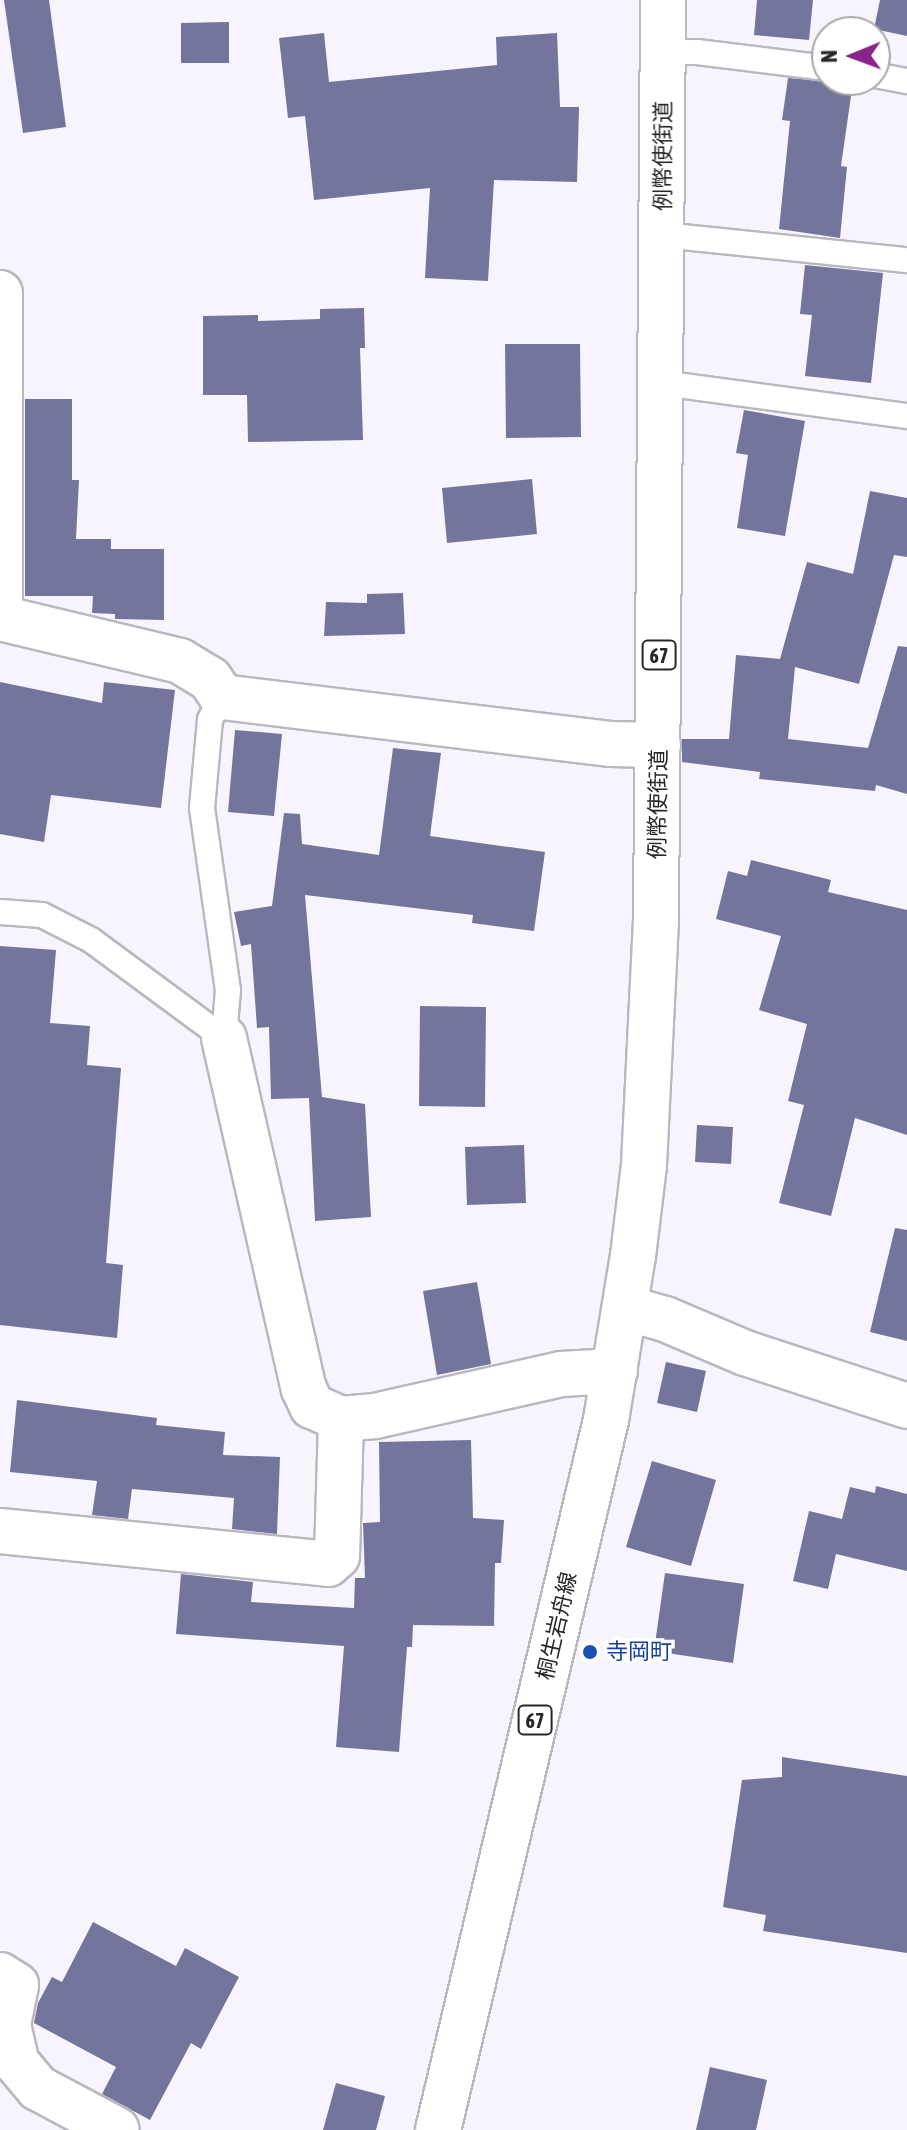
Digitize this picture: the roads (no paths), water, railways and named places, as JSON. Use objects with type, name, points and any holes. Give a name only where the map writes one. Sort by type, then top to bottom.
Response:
[{"type":"street","name":"例幣使街道","points":[[626,1308],[649,1098],[658,745],[663,0]]},
{"type":"street","points":[[0,293],[0,602]]},
{"type":"street","points":[[0,618],[180,661],[210,679],[222,697],[611,744],[658,745]]},
{"type":"street","points":[[224,1038],[304,1389],[312,1406],[341,1419],[375,1416],[561,1374],[615,1371]]},
{"type":"street","points":[[626,1308],[665,1319],[745,1353],[907,1406]]},
{"type":"street","name":"桐生岩舟線","points":[[438,2130],[615,1371],[626,1308]]},
{"type":"street","points":[[0,1531],[328,1564],[337,1556],[341,1419]]},
{"type":"street","points":[[0,1975],[16,1985],[8,2025],[17,2063],[38,2088],[117,2130]]},
{"type":"lane","points":[[663,52],[697,52],[811,66]]},
{"type":"lane","points":[[663,235],[907,260]]},
{"type":"lane","points":[[662,383],[907,416]]},
{"type":"lane","points":[[222,697],[210,720],[202,808],[228,990],[224,1038]]},
{"type":"lane","points":[[0,912],[42,915],[91,940],[224,1038]]},
{"type":"place","name":"寺岡町","points":[[590,1652]]}]
